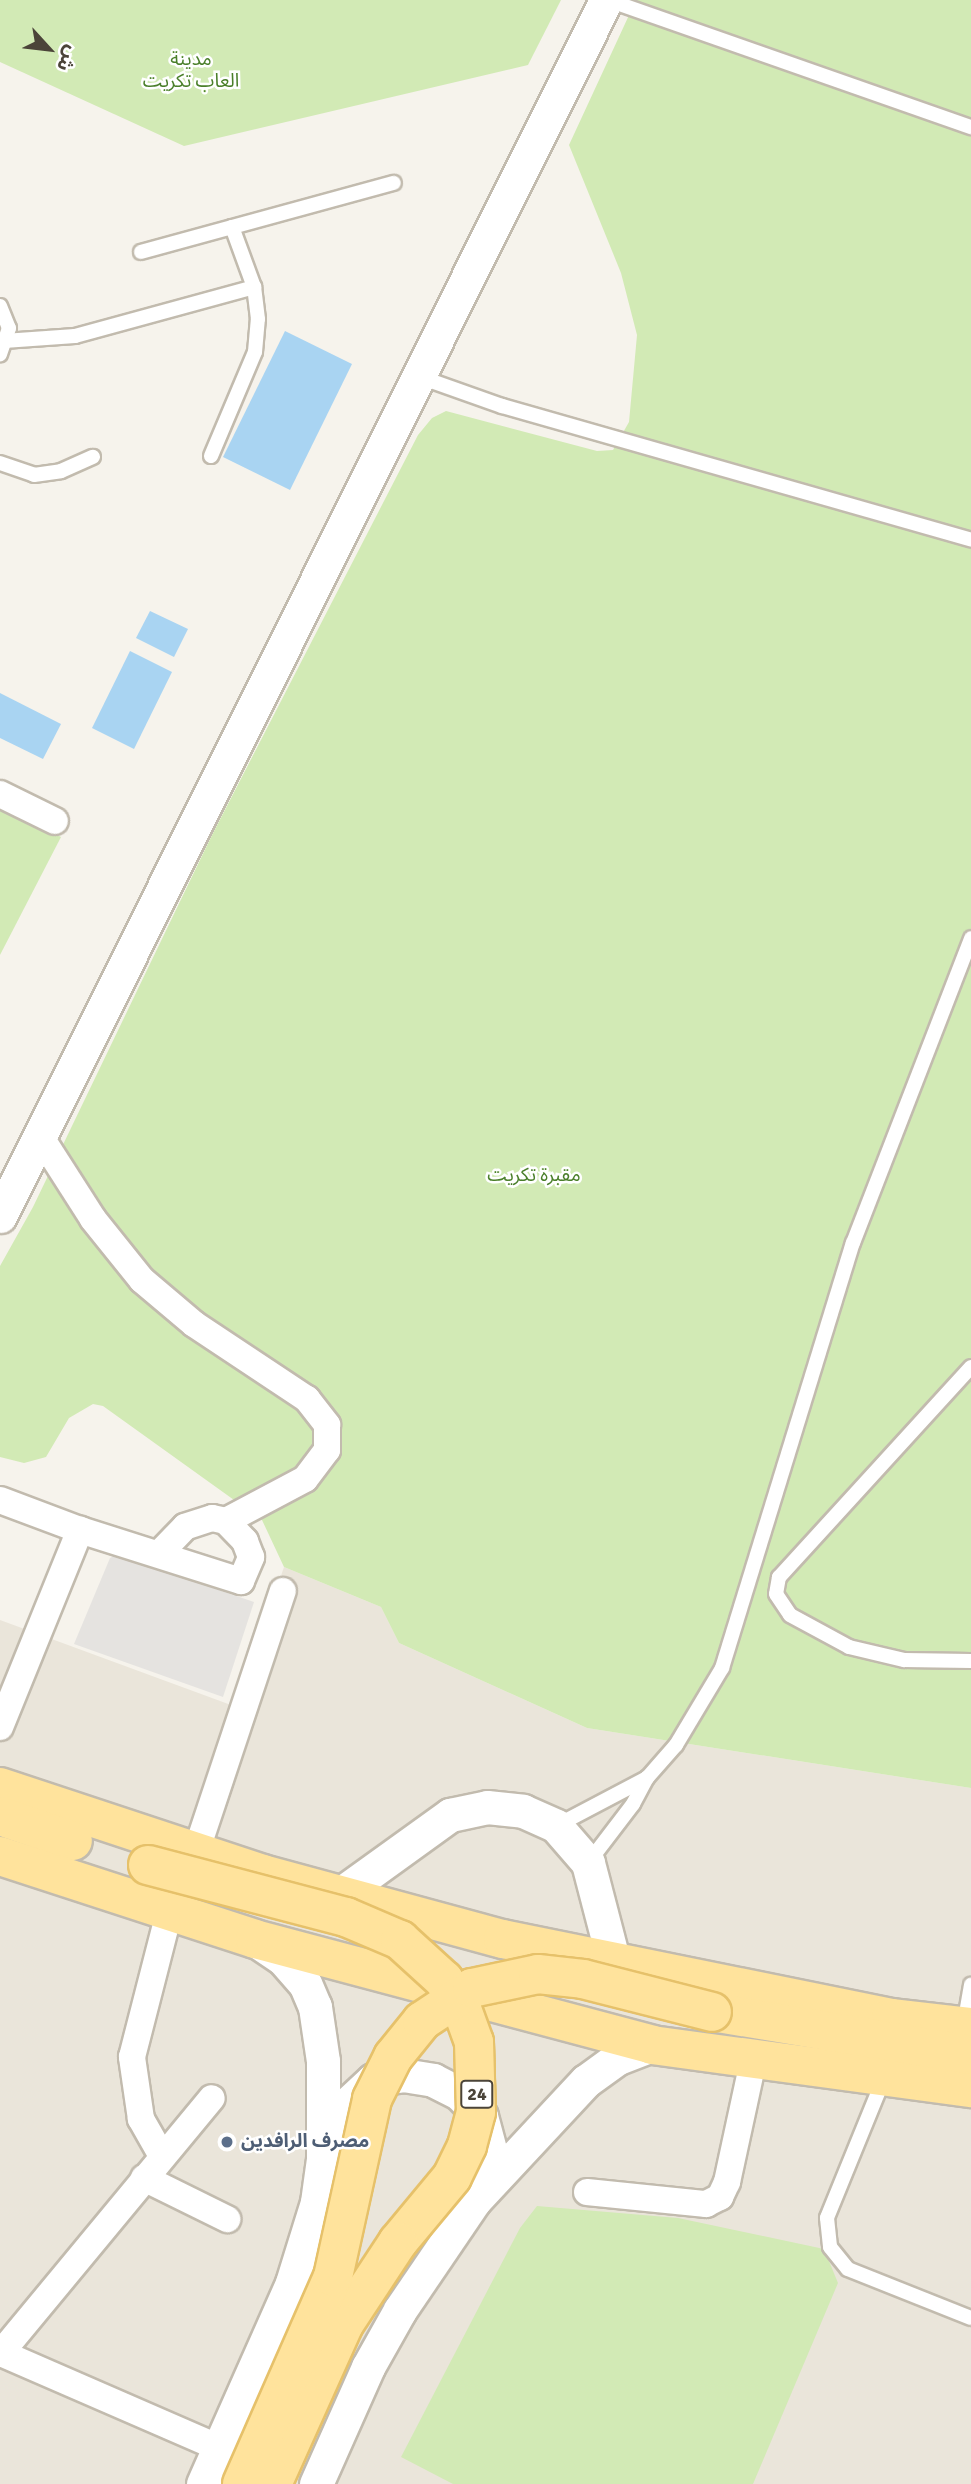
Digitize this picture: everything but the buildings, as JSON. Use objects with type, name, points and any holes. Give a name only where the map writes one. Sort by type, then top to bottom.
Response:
[{"type":"main road","points":[[0,1787],[196,1852],[339,1895],[503,1939],[969,2036]]},
{"type":"main road","name":"24","points":[[0,1816],[148,1864],[355,1920],[400,1940],[444,1980],[462,2009],[474,2042],[476,2112],[467,2146],[452,2177],[398,2242],[344,2324],[272,2484]]},
{"type":"main road","points":[[0,1856],[255,1939],[652,2045],[753,2062],[971,2088]]},
{"type":"main road","points":[[242,2484],[333,2277],[372,2099],[393,2057],[422,2021],[472,1988],[538,1974],[583,1979],[712,2012],[800,2030],[969,2036]]},
{"type":"street","points":[[0,1216],[607,0]]},
{"type":"street","points":[[0,794],[55,821]]},
{"type":"street","points":[[40,1136],[93,1219],[142,1280],[194,1324],[307,1399],[327,1425],[329,1443],[315,1470],[226,1521]]},
{"type":"street","points":[[0,1500],[80,1530],[160,1553],[241,1581],[251,1557],[245,1541],[226,1521],[212,1518],[186,1527],[160,1553]]},
{"type":"street","points":[[0,1727],[80,1530]]},
{"type":"street","points":[[196,1852],[283,1591]]},
{"type":"street","points":[[339,1895],[450,1815],[505,1808],[540,1817],[556,1826],[588,1863],[614,1963]]},
{"type":"street","points":[[162,2156],[141,2119],[132,2057],[169,1913]]},
{"type":"street","points":[[255,1939],[282,1958],[305,1984],[315,2007],[325,2116],[317,2202]]},
{"type":"street","points":[[458,2223],[498,2173],[586,2081],[618,2058],[652,2045]]},
{"type":"street","points":[[587,2192],[706,2204],[720,2197],[727,2182],[753,2062]]},
{"type":"street","points":[[203,2484],[292,2284],[344,2107],[373,2080],[403,2075],[442,2085],[460,2094],[481,2116],[490,2150],[482,2183],[368,2367],[316,2484]]},
{"type":"street","points":[[212,2098],[0,2354],[219,2448]]},
{"type":"street","points":[[144,2178],[227,2219]]},
{"type":"lane","points":[[607,0],[971,127]]},
{"type":"lane","points":[[141,252],[394,183]]},
{"type":"lane","points":[[211,457],[254,352],[258,319],[254,288],[232,227]]},
{"type":"lane","points":[[0,306],[9,328],[2,347],[75,336],[254,288]]},
{"type":"lane","points":[[420,377],[502,406],[971,540]]},
{"type":"lane","points":[[0,463],[34,475],[61,471],[93,457]]},
{"type":"lane","points":[[588,1863],[647,1778],[701,1708],[722,1668],[749,1588],[853,1242],[971,938]]},
{"type":"lane","points":[[971,1367],[779,1577],[776,1594],[790,1615],[849,1647],[904,1660],[971,1661]]},
{"type":"lane","points":[[749,1588],[776,1594]]},
{"type":"lane","points":[[556,1826],[647,1778]]},
{"type":"lane","points":[[969,2036],[971,1985]]},
{"type":"lane","points":[[885,2077],[827,2218],[830,2246],[848,2269],[971,2318]]},
{"type":"shaded area","points":[[116,1555],[254,1602],[223,1697],[74,1644],[110,1558]]},
{"type":"shaded area","points":[[284,1567],[381,1607],[399,1643],[587,1728],[971,1788],[971,2484],[0,2484],[0,1620],[231,1705],[240,1696]]},
{"type":"green space","name":"مدينة العاب تكريت","points":[[0,0],[561,0],[528,65],[184,146],[0,62]]},
{"type":"green space","name":"مقبرة تكريت","points":[[636,0],[971,0],[971,1788],[587,1728],[399,1643],[381,1607],[284,1567],[262,1520],[103,1406],[93,1404],[69,1418],[46,1457],[24,1463],[0,1457],[0,1266],[33,1207],[212,835],[418,435],[432,418],[446,411],[597,451],[613,450],[629,422],[637,335],[621,273],[569,145]]},
{"type":"green space","points":[[0,805],[61,837],[0,955]]},
{"type":"green space","points":[[537,2206],[678,2218],[824,2249],[838,2283],[753,2484],[453,2484],[401,2457],[520,2228]]},
{"type":"water","points":[[285,331],[352,364],[290,490],[223,457]]},
{"type":"water","points":[[150,611],[188,629],[174,657],[136,638]]},
{"type":"water","points":[[130,651],[172,672],[134,749],[92,728]]},
{"type":"water","points":[[0,693],[61,724],[43,759],[0,738]]},
{"type":"place","name":"مصرف الرافدين","points":[[227,2142]]}]
